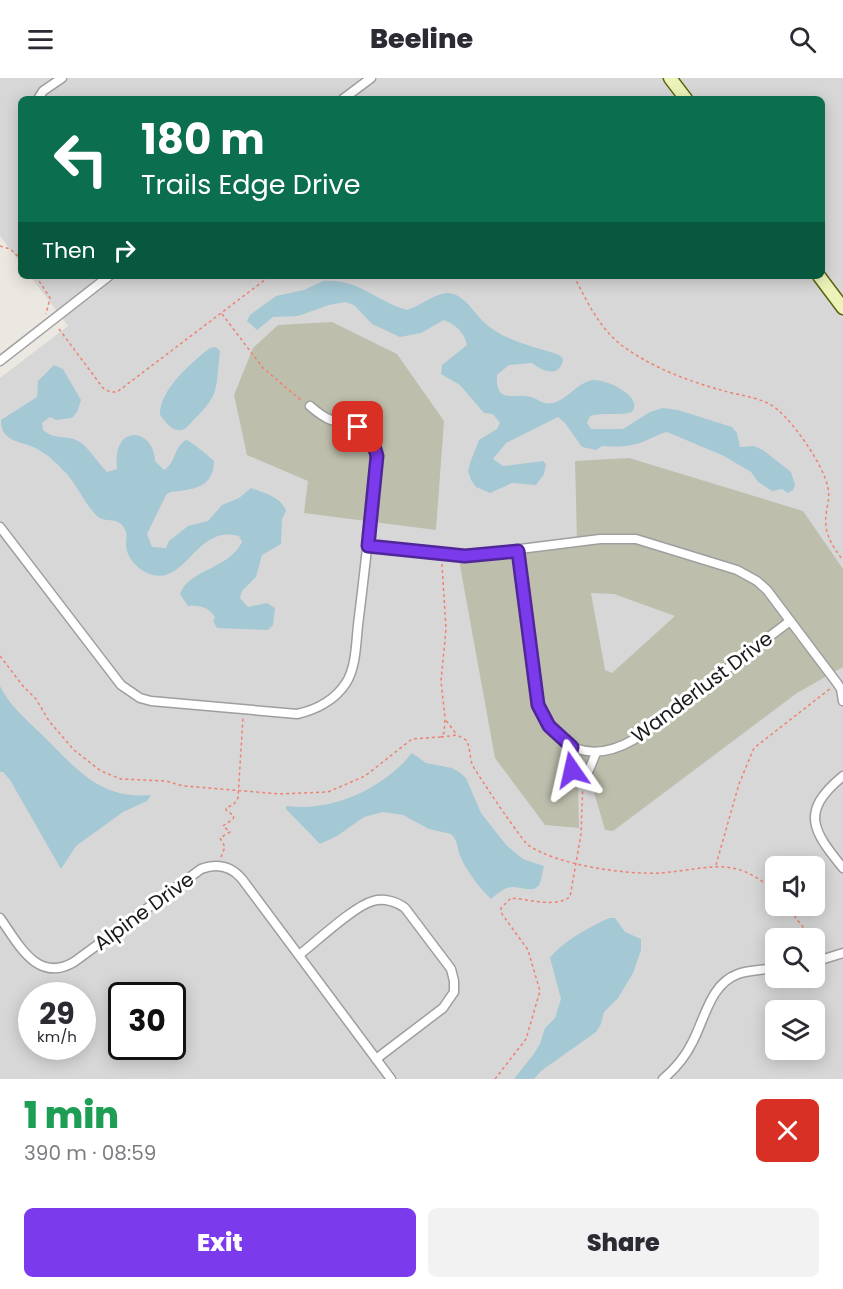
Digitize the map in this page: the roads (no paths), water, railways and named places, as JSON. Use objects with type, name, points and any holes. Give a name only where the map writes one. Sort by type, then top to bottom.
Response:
[{"type":"street","points":[[40,96],[62,78]]},
{"type":"street","points":[[347,96],[371,78]]},
{"type":"street","points":[[670,78],[684,96]]},
{"type":"street","points":[[0,361],[105,279]]},
{"type":"street","points":[[821,279],[843,308]]},
{"type":"street","points":[[0,527],[121,685],[130,692],[151,701],[297,714],[308,712],[330,700],[347,682],[353,662],[377,456],[376,447],[366,432],[358,427],[329,420],[310,406]]},
{"type":"street","points":[[368,546],[465,556],[600,539],[636,539],[737,570],[758,581],[766,590],[840,687],[843,701]]},
{"type":"street","name":"Wanderlust Drive","points":[[518,551],[538,705],[549,726],[572,747],[596,753],[622,747],[633,741],[790,621]]},
{"type":"street","points":[[572,747],[570,765],[577,773],[584,773],[592,766],[596,753]]},
{"type":"street","points":[[843,776],[822,796],[816,809],[815,823],[819,837],[843,868]]},
{"type":"street","name":"Alpine Drive","points":[[0,918],[27,956],[37,964],[48,968],[60,968],[74,962],[196,872],[207,867],[218,866],[230,869],[239,875],[391,1079]]},
{"type":"street","points":[[299,955],[364,904],[381,900],[399,904],[405,908],[451,969],[454,992],[447,1004],[376,1059]]},
{"type":"street","points":[[825,959],[843,953]]},
{"type":"street","points":[[663,1079],[676,1067],[692,1044],[712,998],[724,982],[739,974],[765,970]]},
{"type":"water","points":[[323,281],[347,283],[407,310],[441,294],[458,296],[494,330],[512,339],[559,355],[563,359],[558,369],[550,372],[532,363],[509,365],[497,375],[497,385],[503,394],[531,397],[544,403],[553,403],[588,381],[606,382],[628,395],[633,400],[634,406],[632,412],[590,416],[587,423],[591,429],[623,429],[650,412],[663,408],[678,410],[732,427],[737,433],[740,447],[754,446],[763,450],[791,472],[795,485],[793,490],[788,493],[782,489],[772,491],[758,482],[751,472],[724,456],[667,432],[629,445],[602,446],[596,450],[582,447],[558,417],[506,443],[493,459],[503,466],[543,461],[546,464],[544,474],[536,485],[512,483],[490,493],[476,487],[468,471],[470,463],[479,440],[497,429],[500,423],[493,414],[484,413],[460,385],[441,374],[442,365],[467,345],[464,336],[456,327],[444,320],[421,333],[400,337],[372,324],[354,305],[345,302],[298,316],[273,317],[257,330],[247,321],[250,315],[276,296],[304,290]]},
{"type":"water","points":[[216,347],[220,351],[214,394],[205,408],[186,428],[175,429],[168,425],[160,415],[165,396],[186,369],[210,348]]},
{"type":"water","points":[[54,365],[63,369],[81,400],[72,418],[56,420],[50,417],[42,423],[43,430],[52,435],[80,442],[107,472],[117,469],[117,456],[124,439],[137,435],[149,443],[155,461],[164,470],[171,463],[179,446],[186,440],[214,461],[213,470],[206,482],[194,488],[170,492],[166,495],[147,534],[152,547],[166,548],[169,541],[188,526],[208,521],[222,505],[239,498],[251,488],[272,496],[284,506],[286,511],[282,519],[281,544],[262,555],[256,577],[242,591],[240,598],[248,607],[267,603],[275,608],[273,625],[268,630],[217,628],[213,621],[215,617],[210,611],[200,606],[188,606],[180,594],[191,580],[236,551],[242,542],[239,536],[225,535],[213,538],[202,545],[175,571],[165,575],[153,575],[143,571],[129,556],[126,532],[121,524],[96,515],[67,474],[47,455],[33,447],[14,441],[5,434],[1,420],[37,397],[38,381]]},
{"type":"water","points":[[0,686],[17,710],[88,778],[116,792],[151,795],[147,801],[123,812],[76,846],[61,869],[10,780],[3,772],[0,772]]},
{"type":"water","points":[[412,753],[426,763],[452,768],[466,778],[481,813],[507,846],[523,859],[544,866],[540,883],[536,888],[509,888],[491,899],[466,867],[451,834],[429,829],[403,815],[383,812],[364,817],[337,836],[320,844],[286,809],[286,806],[317,806],[332,803],[360,793],[387,777]]},
{"type":"water","points":[[609,918],[615,918],[625,932],[641,939],[641,950],[633,973],[618,998],[604,1012],[596,1032],[541,1071],[534,1079],[514,1079],[540,1044],[545,1028],[555,1018],[561,999],[550,958],[569,940]]}]
